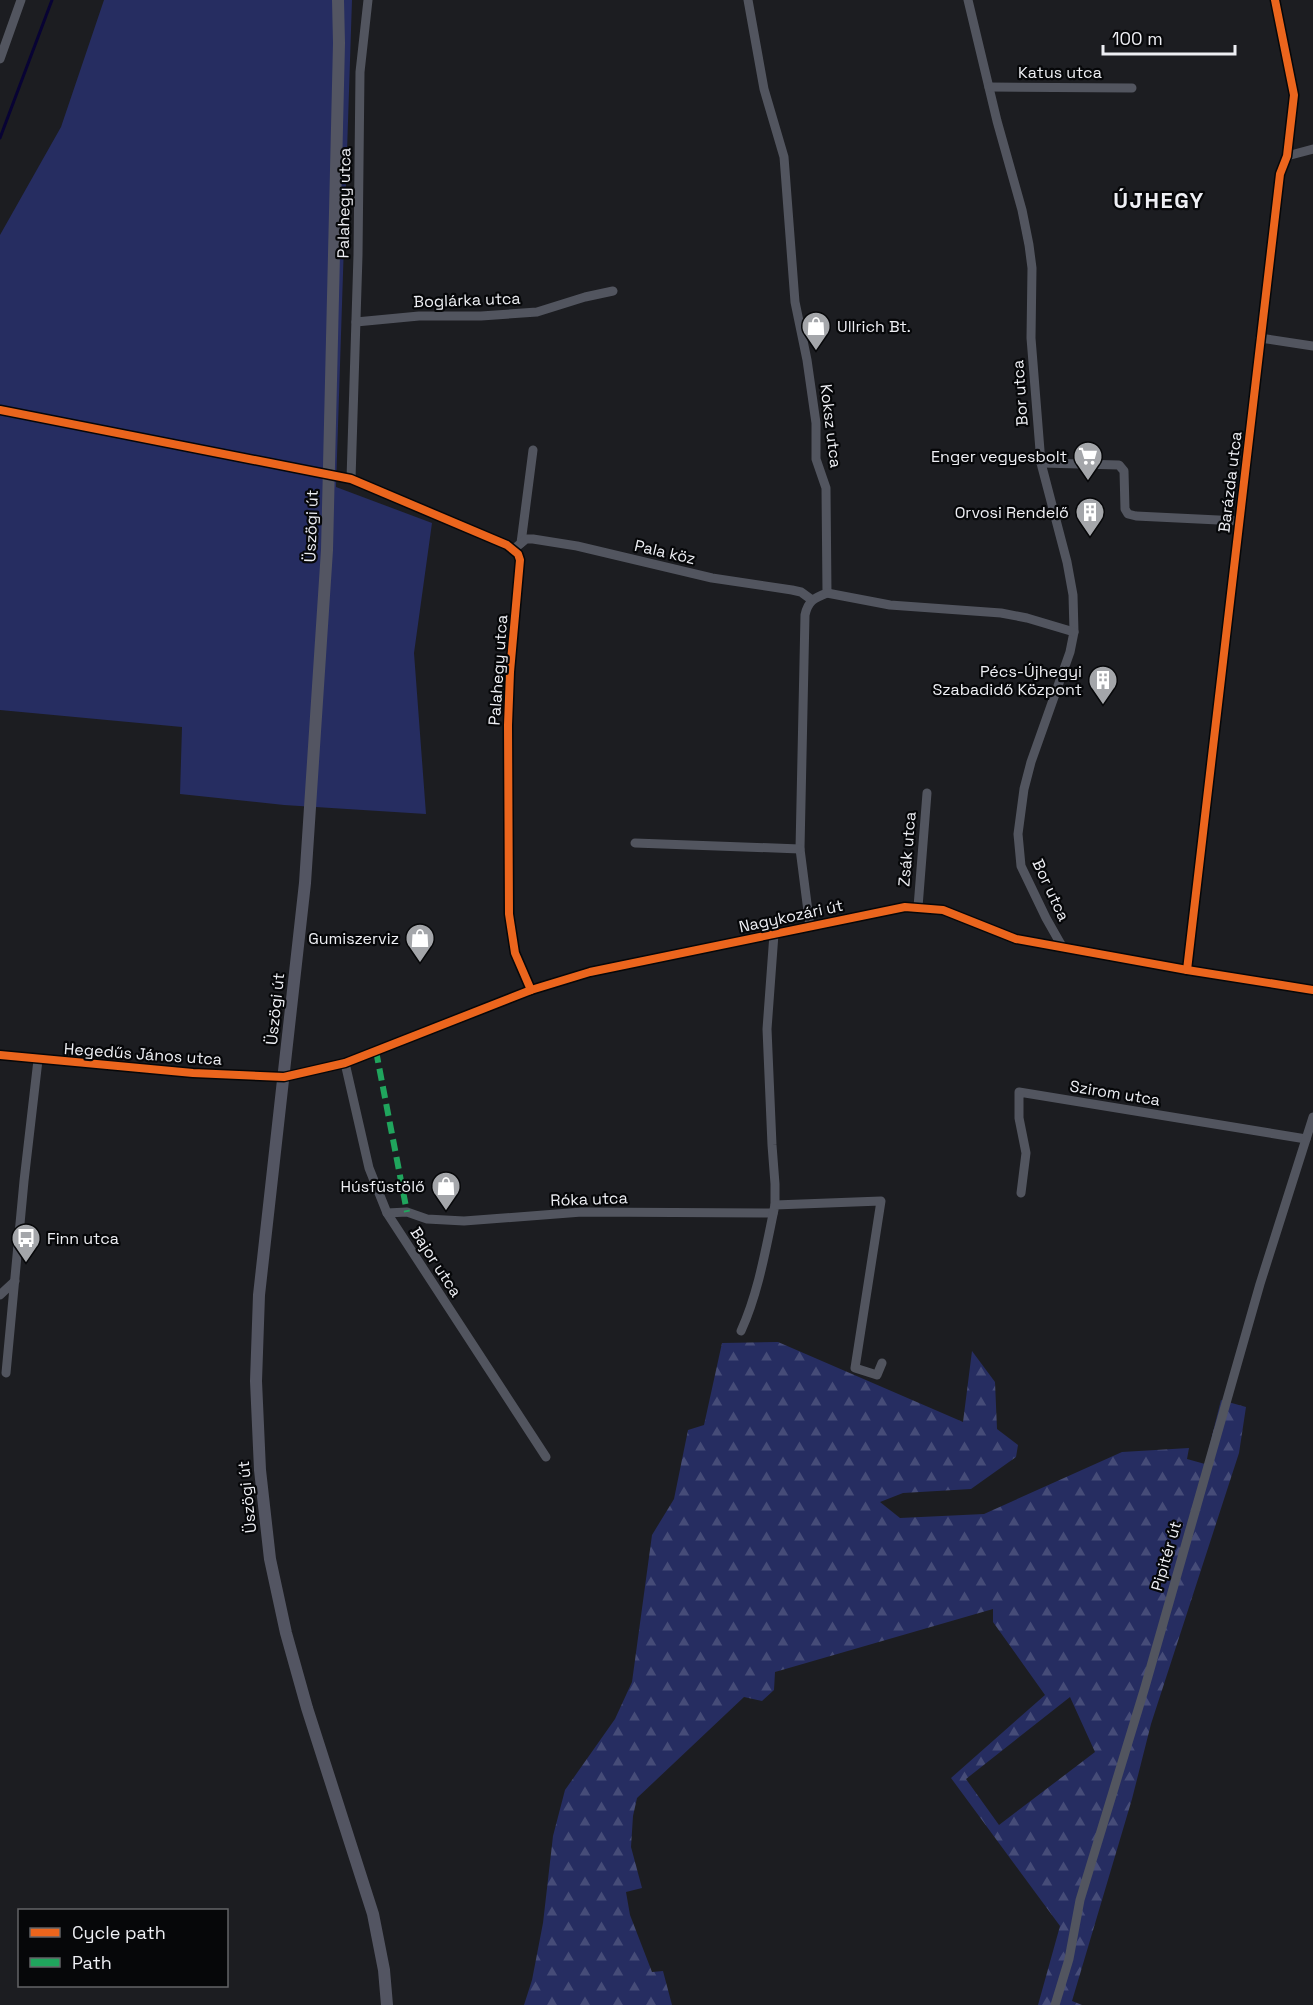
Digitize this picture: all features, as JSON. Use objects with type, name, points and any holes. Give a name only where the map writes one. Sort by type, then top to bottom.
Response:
[{"type":"main road","name":"Üszögi út","points":[[338,0],[339,43],[327,550],[305,883],[259,1295],[256,1381],[260,1470],[270,1558],[286,1633],[307,1708],[373,1914],[384,1970],[387,2005]]},
{"type":"street","points":[[0,59],[21,0]]},
{"type":"street","name":"Palahegy utca","points":[[351,479],[360,72],[368,0]]},
{"type":"street","name":"Koksz utca","points":[[748,0],[764,89],[784,157],[795,302],[807,360],[816,423],[816,459],[826,488],[827,593]]},
{"type":"street","name":"Bor utca","points":[[968,0],[1029,245],[1032,268],[1031,338],[1041,463],[1067,562],[1073,595],[1074,632],[1070,652],[1031,762],[1024,789],[1018,834],[1022,867],[1063,948]]},
{"type":"street","name":"Barázda utca","points":[[1187,970],[1280,174],[1287,156],[1294,95],[1275,0]]},
{"type":"street","name":"Katus utca","points":[[989,87],[1132,88]]},
{"type":"street","points":[[1287,156],[1313,149]]},
{"type":"street","name":"Boglárka utca","points":[[356,322],[419,315],[481,316],[537,312],[613,291]]},
{"type":"street","points":[[1260,338],[1313,346]]},
{"type":"street","points":[[0,410],[351,479],[518,546]]},
{"type":"street","name":"Palahegy utca","points":[[531,990],[516,953],[509,914],[508,725],[510,672],[520,560],[518,546],[533,450]]},
{"type":"street","points":[[1041,463],[1119,465],[1124,471],[1124,499],[1128,514],[1239,521]]},
{"type":"street","name":"Pala köz","points":[[518,546],[526,539],[533,538],[578,546],[712,578],[801,592],[812,600]]},
{"type":"street","points":[[810,927],[800,849],[805,615],[812,600],[827,593],[890,605],[1001,613],[1074,632]]},
{"type":"street","name":"Zsák utca","points":[[918,907],[927,793]]},
{"type":"street","points":[[635,843],[800,849]]},
{"type":"street","name":"Nagykozári út","points":[[284,1077],[345,1063],[531,990],[590,972],[905,907],[943,910],[1016,939],[1313,990]]},
{"type":"street","points":[[741,1331],[750,1311],[774,1209],[775,1184],[767,1029],[774,934]]},
{"type":"street","name":"Hegedűs János utca","points":[[0,1055],[193,1073],[284,1077]]},
{"type":"street","points":[[6,1373],[38,1060]]},
{"type":"street","name":"Bajor utca","points":[[345,1063],[369,1168],[387,1213],[546,1457]]},
{"type":"street","name":"Szirom utca","points":[[1021,1193],[1026,1153],[1019,1118],[1018,1092],[1306,1139]]},
{"type":"street","name":"Pipitér út","points":[[1055,2005],[1068,1959],[1080,1900],[1145,1688],[1254,1306],[1313,1117]]},
{"type":"street","name":"Róka utca","points":[[387,1213],[407,1212],[427,1219],[464,1221],[582,1212],[774,1209],[881,1201],[855,1368],[877,1375],[882,1363]]},
{"type":"street","points":[[0,1295],[15,1281]]},
{"type":"street","points":[[0,1336],[10,1331]]},
{"type":"green space","points":[[104,0],[352,0],[336,487],[432,523],[414,653],[426,814],[284,805],[180,794],[182,727],[0,710],[0,235],[61,127]]},
{"type":"green space","points":[[778,1342],[963,1422],[972,1351],[995,1382],[997,1429],[1018,1445],[1016,1457],[971,1489],[903,1493],[880,1502],[900,1518],[984,1514],[1122,1452],[1189,1448],[1187,1459],[1205,1464],[1221,1400],[1246,1407],[1239,1453],[1151,1724],[1132,1799],[1072,2001],[1082,2005],[1038,2005],[1060,1926],[951,1778],[1045,1695],[993,1622],[993,1609],[775,1672],[774,1690],[762,1701],[744,1697],[637,1798],[631,1847],[642,1888],[626,1892],[630,1915],[652,1972],[663,1971],[672,2005],[524,2005],[532,1980],[543,1923],[553,1836],[565,1790],[615,1719],[632,1682],[652,1535],[674,1499],[688,1430],[704,1425],[722,1343]],"holes":[[[1070,1697],[1095,1752],[999,1825],[966,1779]]]},
{"type":"waterway","points":[[0,138],[52,0]]},
{"type":"marked path","points":[[376,1051],[407,1212]]},
{"type":"cycle path","points":[[1187,970],[1280,174],[1287,156],[1294,95],[1275,0]]},
{"type":"cycle path","points":[[0,410],[351,479],[507,545],[518,554],[520,560],[510,672],[508,725],[509,914],[515,953],[531,990]]},
{"type":"cycle path","points":[[0,1055],[193,1073],[284,1077],[345,1063],[531,990],[590,972],[905,907],[943,910],[1016,939],[1313,990]]},
{"type":"place","name":"Ullrich Bt.","points":[[816,352]]},
{"type":"place","name":"Enger vegyesbolt","points":[[1088,482]]},
{"type":"place","name":"Orvosi Rendelő","points":[[1090,538]]},
{"type":"place","name":"Pécs-Újhegyi Szabadidő Központ","points":[[1103,706]]},
{"type":"place","name":"Gumiszerviz","points":[[420,964]]},
{"type":"place","name":"Húsfüstölő","points":[[446,1212]]},
{"type":"place","name":"Finn utca","points":[[26,1264]]},
{"type":"district","name":"ÚJHEGY","points":[[1159,200]]}]
